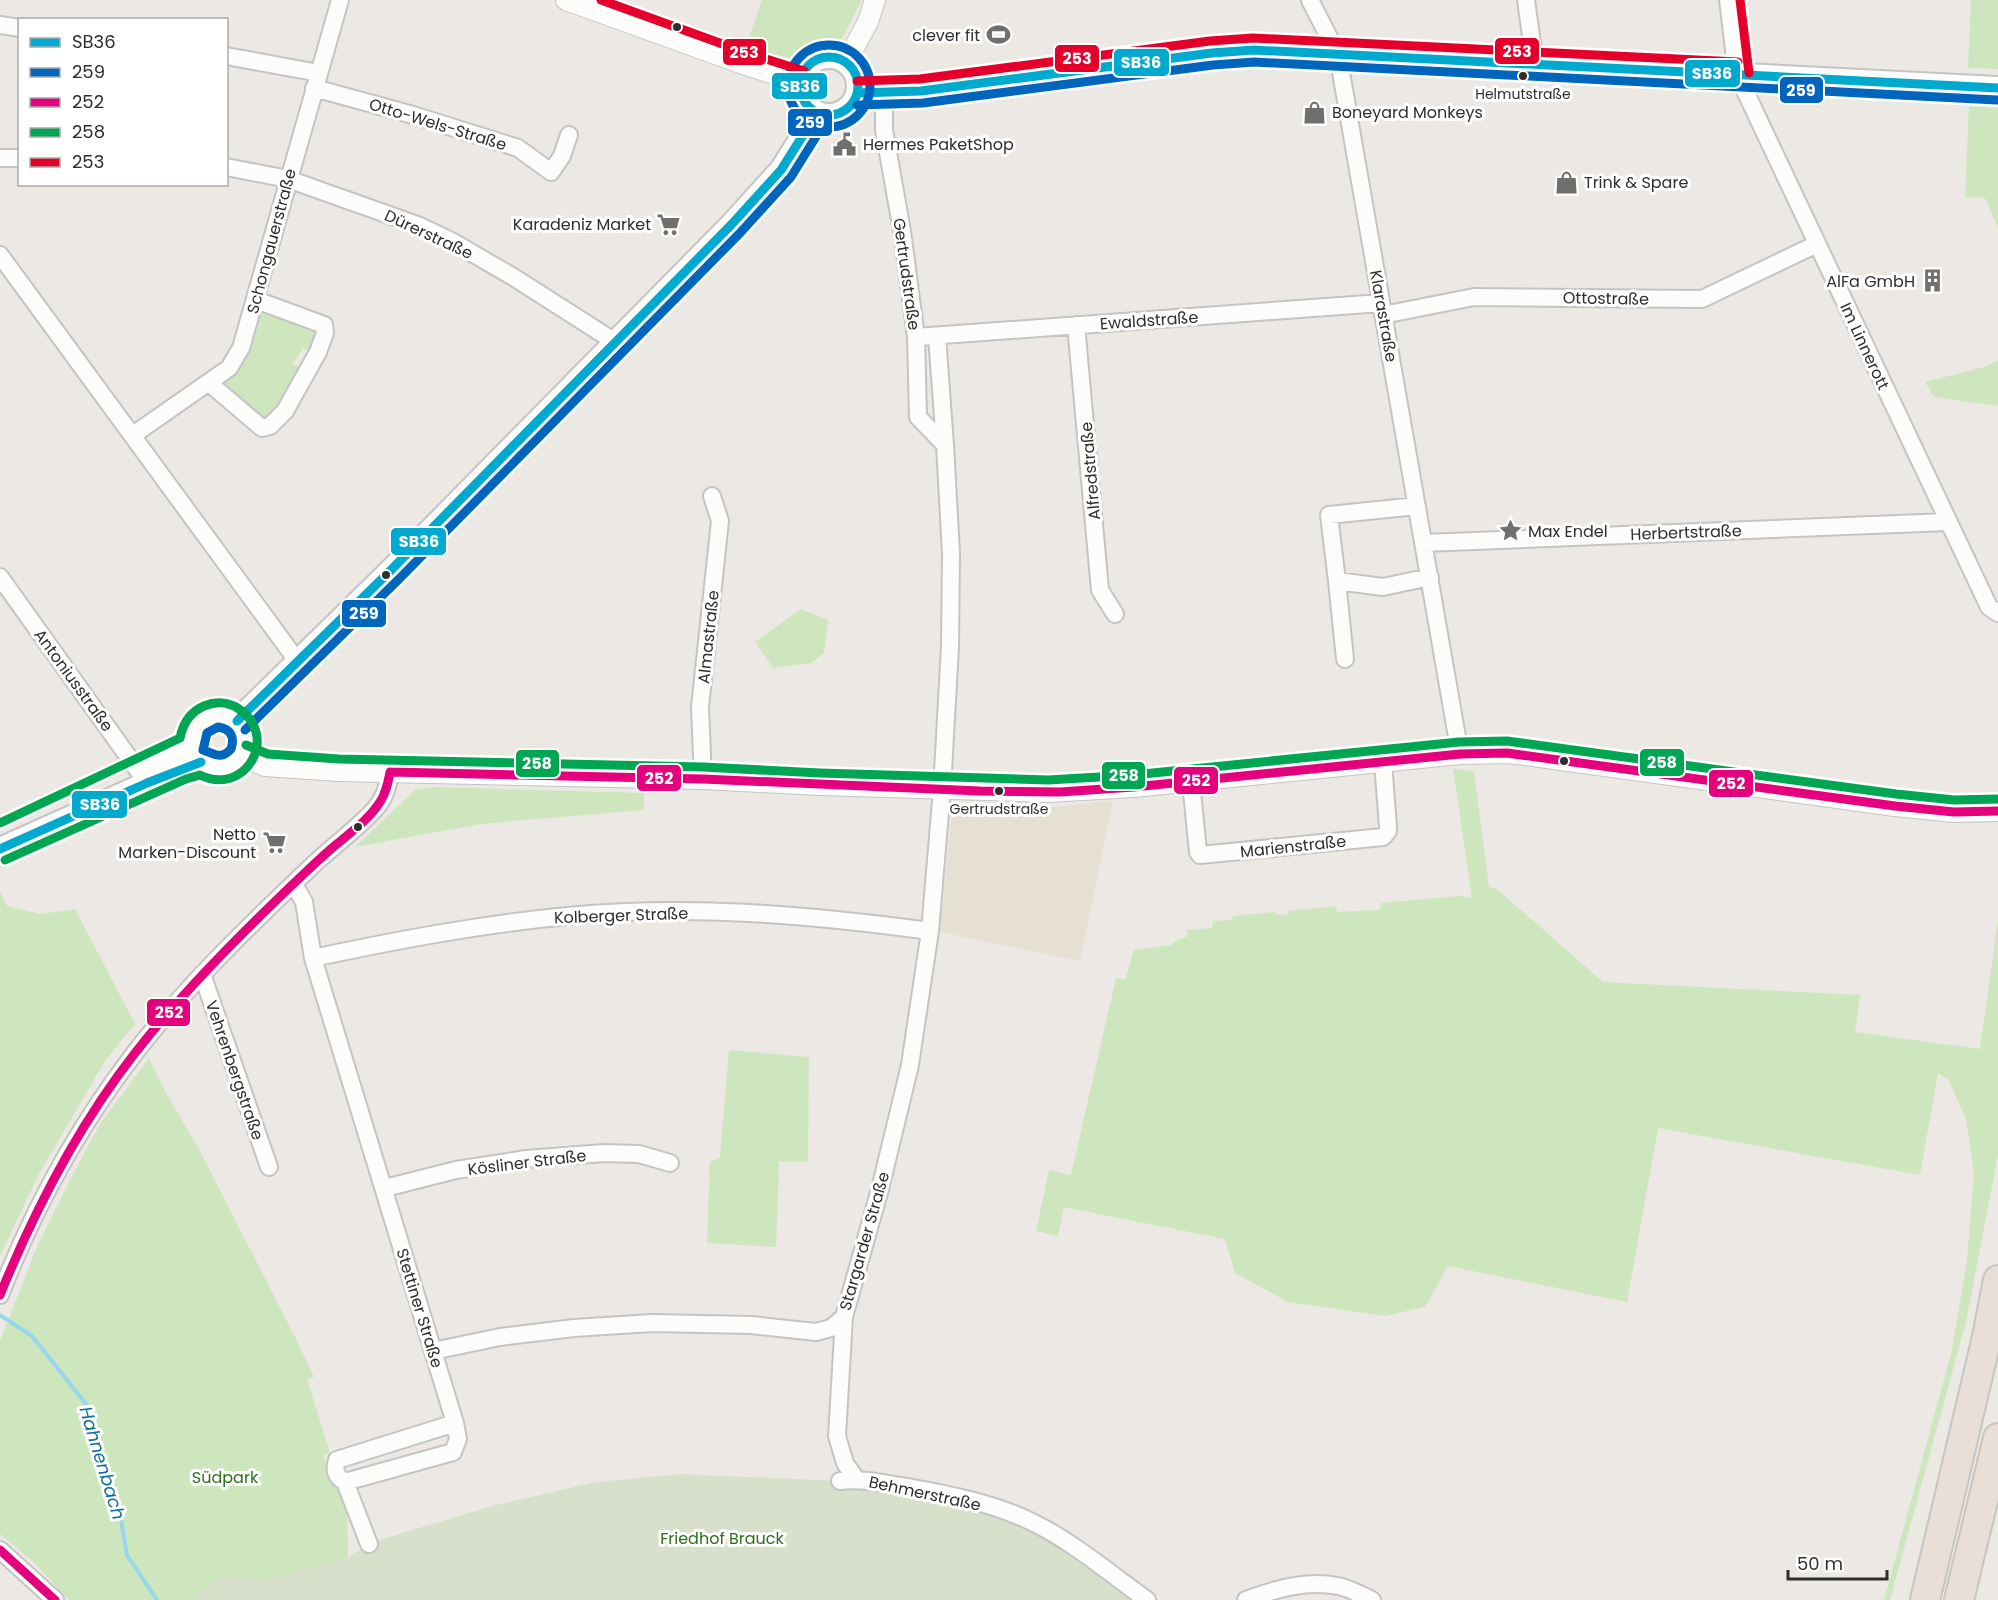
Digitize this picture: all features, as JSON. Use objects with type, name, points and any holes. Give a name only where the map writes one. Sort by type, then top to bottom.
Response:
[{"type":"highway","points":[[1925,1600],[1987,1337],[1998,1280]]},
{"type":"highway","points":[[1959,1600],[1998,1438]]},
{"type":"main road","points":[[857,93],[921,91],[1212,53],[1254,50],[1998,88]]},
{"type":"main road","points":[[820,57],[840,59],[855,72],[857,93],[853,102],[843,111],[827,115],[817,113],[809,108],[803,99],[800,82],[803,71],[820,57]]},
{"type":"main road","points":[[237,721],[731,225],[781,170],[817,113]]},
{"type":"main road","points":[[221,714],[237,721],[246,738],[241,756],[234,764],[212,768],[196,753],[195,730],[202,720],[221,714]]},
{"type":"main road","points":[[0,836],[196,753]]},
{"type":"main road","points":[[0,849],[143,777]]},
{"type":"street","name":"Schongauerstraße","points":[[133,435],[229,368],[241,348],[340,0]]},
{"type":"street","points":[[566,0],[746,65],[800,82]]},
{"type":"street","points":[[840,59],[868,0]]},
{"type":"street","points":[[840,59],[868,22],[875,0]]},
{"type":"street","name":"Klarastraße","points":[[1310,0],[1338,55],[1460,754]]},
{"type":"street","points":[[1526,0],[1535,65]]},
{"type":"street","points":[[1728,0],[1737,74]]},
{"type":"street","points":[[0,26],[18,28]]},
{"type":"street","points":[[228,57],[317,80]]},
{"type":"street","name":"Im Linnerott","points":[[1737,74],[1947,522],[1989,607],[1998,613]]},
{"type":"street","name":"Otto-Wels-Straße","points":[[317,80],[413,115],[518,148],[551,172],[562,156],[569,135]]},
{"type":"street","name":"Gertrudstraße","points":[[884,93],[884,130],[902,231],[916,337],[918,417],[945,445]]},
{"type":"street","points":[[0,158],[18,158]]},
{"type":"street","name":"Dürerstraße","points":[[228,167],[288,179],[398,218],[453,242],[515,278],[615,342]]},
{"type":"street","name":"Ottostraße","points":[[1382,309],[1474,297],[1702,299],[1817,244]]},
{"type":"street","points":[[0,255],[298,662]]},
{"type":"street","points":[[209,383],[262,428],[270,426],[285,411],[323,340],[324,325],[256,300]]},
{"type":"street","name":"Ewaldstraße","points":[[916,337],[1076,325],[1382,309]]},
{"type":"street","name":"Alfredstraße","points":[[1076,325],[1100,590],[1115,614]]},
{"type":"street","name":"Gertrudstraße","points":[[937,336],[951,553],[950,647],[942,789]]},
{"type":"street","name":"Almastraße","points":[[703,779],[700,707],[720,521],[712,496]]},
{"type":"street","points":[[1345,659],[1329,515],[1417,506]]},
{"type":"street","name":"Herbertstraße","points":[[1424,543],[1947,522]]},
{"type":"street","name":"Antoniusstraße","points":[[0,577],[143,777]]},
{"type":"street","points":[[1337,581],[1383,587],[1430,577]]},
{"type":"street","points":[[241,756],[265,766],[390,772],[703,779],[1060,792],[1191,782],[1460,754],[1507,753],[1894,807],[1954,812],[1998,811]]},
{"type":"street","name":"Marienstraße","points":[[1191,782],[1197,852],[1200,855],[1383,837],[1388,831],[1383,762]]},
{"type":"street","name":"Vehrenbergstraße","points":[[1,1292],[49,1187],[78,1136],[134,1053],[201,974],[375,808],[387,792],[390,772]]},
{"type":"street","name":"Stargarder Straße","points":[[433,1351],[500,1337],[574,1328],[652,1323],[752,1325],[816,1332],[831,1328],[844,1317],[880,1190],[910,1065],[930,931],[942,789]]},
{"type":"street","name":"Stettiner Straße","points":[[294,884],[304,902],[314,958],[385,1188],[458,1439],[453,1452],[345,1482]]},
{"type":"street","name":"Kolberger Straße","points":[[314,958],[398,940],[492,924],[570,915],[634,912],[796,915],[930,931]]},
{"type":"street","name":"Vehrenbergstraße","points":[[201,974],[269,1167]]},
{"type":"street","name":"Kösliner Straße","points":[[385,1188],[456,1170],[526,1159],[604,1153],[639,1154],[670,1163]]},
{"type":"street","name":"Behmerstraße","points":[[844,1317],[837,1436],[848,1480],[939,1492],[1020,1517],[1060,1539],[1147,1600]]},
{"type":"street","points":[[369,1544],[345,1482],[338,1478],[335,1468],[338,1460],[454,1424]]},
{"type":"street","points":[[0,1550],[55,1600]]},
{"type":"street","points":[[1246,1600],[1285,1587],[1314,1584],[1339,1586],[1372,1600]]},
{"type":"shaded area","points":[[1113,801],[1080,961],[940,932],[952,813],[956,806],[961,804],[1053,807]]},
{"type":"green space","points":[[762,0],[862,0],[833,51],[814,54],[799,67],[788,59],[746,46]]},
{"type":"green space","points":[[1971,0],[1998,0],[1998,69],[1968,68]]},
{"type":"green space","points":[[1969,106],[1998,108],[1998,228],[1985,198],[1965,197]]},
{"type":"green space","points":[[262,310],[318,331],[312,352],[303,348],[293,364],[302,369],[273,415],[263,420],[224,386],[250,352]]},
{"type":"green space","points":[[1998,360],[1998,406],[1934,397],[1925,382],[1984,367]]},
{"type":"green space","points":[[801,609],[828,620],[824,653],[811,663],[773,668],[755,642]]},
{"type":"green space","points":[[1453,769],[1474,771],[1489,887],[1497,889],[1603,982],[1860,995],[1855,1032],[1980,1049],[1998,919],[1998,1155],[1966,1322],[1890,1600],[1884,1600],[1952,1350],[1967,1260],[1974,1174],[1966,1119],[1948,1079],[1938,1073],[1920,1175],[1658,1128],[1627,1302],[1448,1266],[1425,1307],[1385,1316],[1288,1302],[1235,1273],[1225,1239],[1064,1207],[1058,1236],[1036,1231],[1049,1170],[1071,1175],[1116,978],[1125,980],[1134,950],[1172,945],[1173,942],[1188,936],[1187,930],[1212,928],[1213,921],[1232,920],[1233,916],[1275,912],[1276,915],[1288,914],[1288,911],[1336,906],[1337,912],[1380,910],[1381,903],[1458,896],[1472,898]]},
{"type":"green space","points":[[433,787],[644,793],[644,810],[480,824],[355,847],[415,790]]},
{"type":"green space","points":[[0,891],[7,906],[41,914],[75,909],[135,1024],[105,1061],[71,1119],[39,1174],[0,1256]]},
{"type":"green space","points":[[729,1050],[809,1057],[808,1162],[779,1161],[776,1249],[776,1247],[707,1243],[710,1162],[720,1157]]},
{"type":"green space","name":"Südpark","points":[[149,1058],[166,1093],[200,1151],[314,1377],[307,1379],[330,1453],[323,1455],[347,1512],[348,1557],[262,1582],[235,1577],[213,1583],[192,1600],[69,1600],[31,1560],[0,1534],[0,1341],[38,1244],[74,1172],[100,1124]]},
{"type":"green space","name":"Friedhof Brauck","points":[[681,1474],[840,1481],[1011,1513],[1147,1600],[192,1600],[220,1578],[235,1577],[262,1582],[348,1557],[369,1544],[492,1506],[596,1482]]},
{"type":"waterway","name":"Hahnenbach","points":[[0,1315],[32,1336],[86,1404],[121,1520],[127,1555],[157,1600]]},
{"type":"transit line","name":"253","points":[[601,0],[804,71]]},
{"type":"transit line","name":"253","points":[[1740,0],[1749,73]]},
{"type":"transit line","name":"253","points":[[857,81],[920,79],[1210,41],[1253,38],[1738,62]]},
{"type":"transit line","name":"259","points":[[829,45],[845,48],[858,57],[867,70],[870,86],[867,102],[858,115],[845,124],[829,127],[813,124],[800,115],[791,102],[788,86],[791,70],[800,57],[813,48],[829,45]]},
{"type":"transit line","name":"SB36","points":[[857,93],[921,91],[1212,53],[1254,50],[1998,88]]},
{"type":"transit line","name":"SB36","points":[[823,57],[835,57],[850,65],[858,80],[858,86],[858,92],[850,107],[835,115],[823,115],[808,107],[800,92],[800,80],[808,65],[823,57]]},
{"type":"transit line","name":"259","points":[[857,105],[923,103],[1213,65],[1254,62],[1997,100]]},
{"type":"transit line","name":"SB36","points":[[237,721],[389,572],[731,225],[781,170],[817,113]]},
{"type":"transit line","name":"259","points":[[245,730],[398,580],[740,233],[791,177],[827,119]]},
{"type":"transit line","name":"258","points":[[0,823],[180,738],[185,723],[191,715],[199,708],[209,704],[227,704],[239,709],[251,721],[257,734],[257,748],[252,761],[243,771],[231,778],[216,780],[200,775],[186,779],[5,860]]},
{"type":"transit line","name":"259","points":[[218,727],[229,732],[232,741],[231,749],[221,755],[203,750],[207,733],[218,727]]},
{"type":"transit line","name":"258","points":[[246,745],[268,754],[339,759],[703,767],[1048,780],[1133,775],[1459,742],[1507,741],[1896,794],[1954,800],[1998,799]]},
{"type":"transit line","name":"252","points":[[390,772],[703,779],[980,791],[1060,792],[1134,787],[1460,754],[1507,753],[1895,806],[1954,812],[1998,811]]},
{"type":"transit line","name":"SB36","points":[[0,849],[147,783],[201,762]]},
{"type":"transit line","name":"252","points":[[0,1295],[59,1169],[114,1081],[171,1009],[230,946],[270,906],[370,815],[384,795],[390,772]]},
{"type":"transit line","name":"252","points":[[0,1550],[55,1600]]},
{"type":"place","name":"clever fit","points":[[998,35]]},
{"type":"place","name":"Helmutstraße","points":[[1523,76]]},
{"type":"place","name":"Boneyard Monkeys","points":[[1314,112]]},
{"type":"place","name":"Hermes PaketShop","points":[[845,144]]},
{"type":"place","name":"Trink & Spare","points":[[1566,182]]},
{"type":"place","name":"Karadeniz Market","points":[[669,224]]},
{"type":"place","name":"AlFa GmbH","points":[[1933,281]]},
{"type":"place","name":"Max Endel","points":[[1510,531]]},
{"type":"place","name":"Gertrudstraße","points":[[999,791]]},
{"type":"place","name":"Netto Marken-Discount","points":[[274,843]]}]
